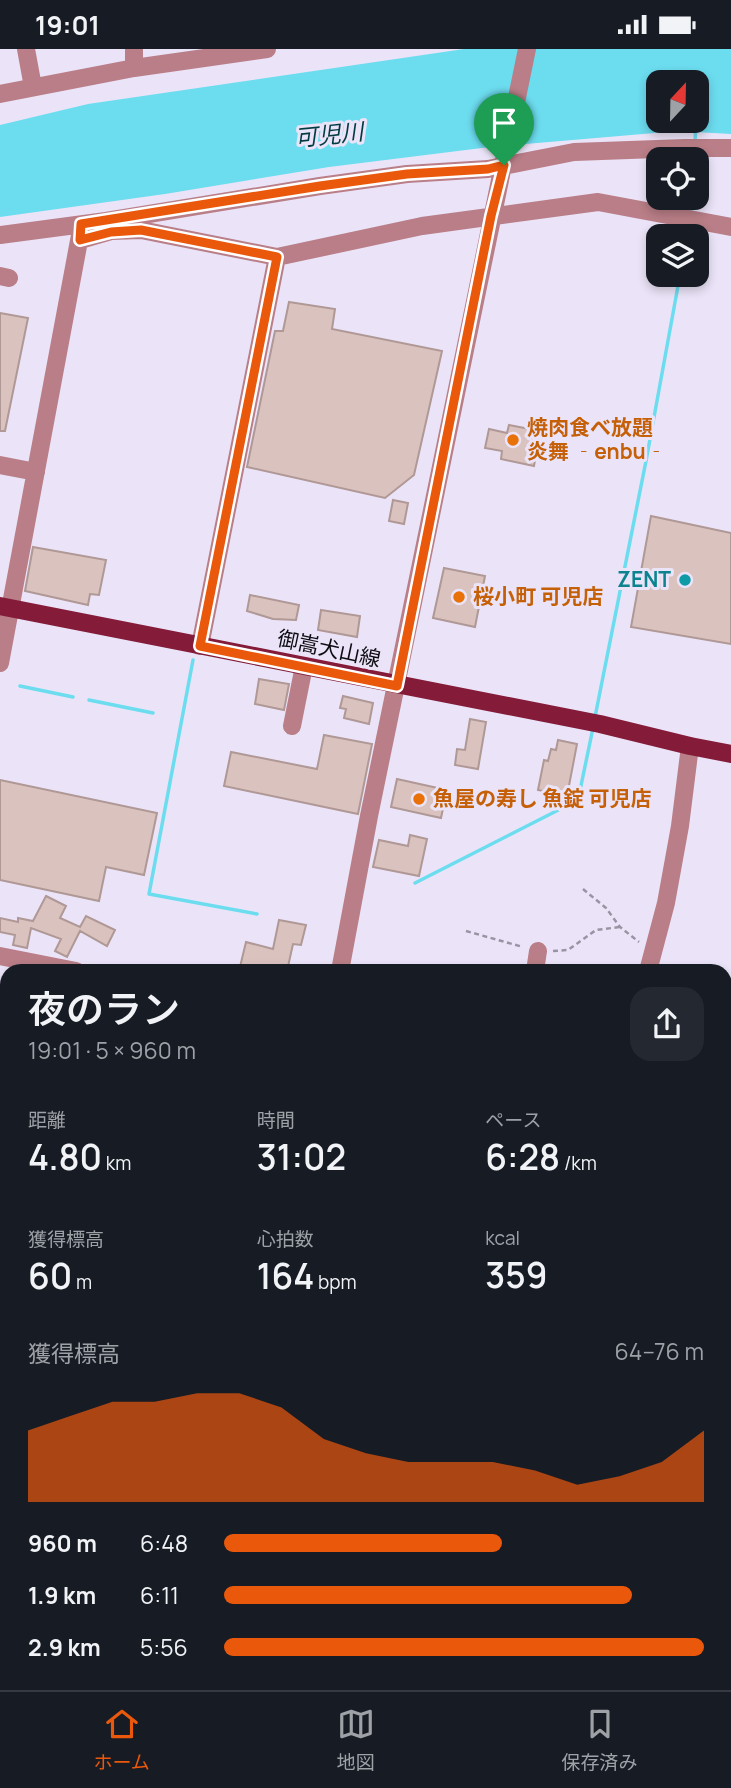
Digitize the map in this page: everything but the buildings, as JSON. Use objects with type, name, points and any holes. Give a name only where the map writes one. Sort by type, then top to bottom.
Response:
[{"type":"main road","name":"御嵩犬山線","points":[[5,607],[594,723],[690,747],[731,754]]},
{"type":"street","points":[[26,49],[33,87]]},
{"type":"street","points":[[134,49],[134,68]]},
{"type":"street","points":[[0,94],[134,68],[267,49]]},
{"type":"street","points":[[341,964],[369,816],[527,49]]},
{"type":"street","points":[[81,232],[320,186],[407,174],[488,169],[506,157],[573,152],[731,148]]},
{"type":"street","points":[[0,236],[141,230],[277,257],[422,226],[598,202],[731,227]]},
{"type":"street","points":[[0,663],[5,607],[36,472],[81,232]]},
{"type":"street","points":[[200,646],[277,257]]},
{"type":"street","points":[[0,465],[36,472]]},
{"type":"street","points":[[292,726],[304,666]]},
{"type":"street","points":[[650,964],[666,903],[680,826],[690,747]]},
{"type":"street","points":[[536,964],[538,951]]},
{"type":"street","points":[[0,956],[41,964]]},
{"type":"path","points":[[583,889],[606,908],[620,927],[653,953]]},
{"type":"water","name":"可児川","points":[[464,49],[731,49],[731,134],[709,133],[709,70],[646,70],[646,133],[654,133],[490,147],[329,167],[0,217],[0,125],[88,104]]},
{"type":"waterway","points":[[695,133],[695,143]]},
{"type":"waterway","points":[[691,214],[692,210]]},
{"type":"waterway","points":[[595,717],[678,287]]},
{"type":"waterway","points":[[193,660],[149,894],[257,914]]},
{"type":"waterway","points":[[20,686],[73,697]]},
{"type":"waterway","points":[[89,700],[153,713]]},
{"type":"waterway","points":[[415,883],[578,800],[593,728]]},
{"type":"place","name":"焼肉食べ放題 炎舞 ‐enbu‐","points":[[513,440]]},
{"type":"place","name":"ZENT","points":[[685,580]]},
{"type":"place","name":"桜小町 可児店","points":[[459,597]]},
{"type":"place","name":"魚屋の寿し 魚錠 可児店","points":[[419,799]]},
{"type":"route","points":[[504,165],[491,216],[397,686],[200,646],[277,257],[141,230],[126,229],[80,240],[81,224],[320,186],[407,174],[488,169],[504,165]]}]
